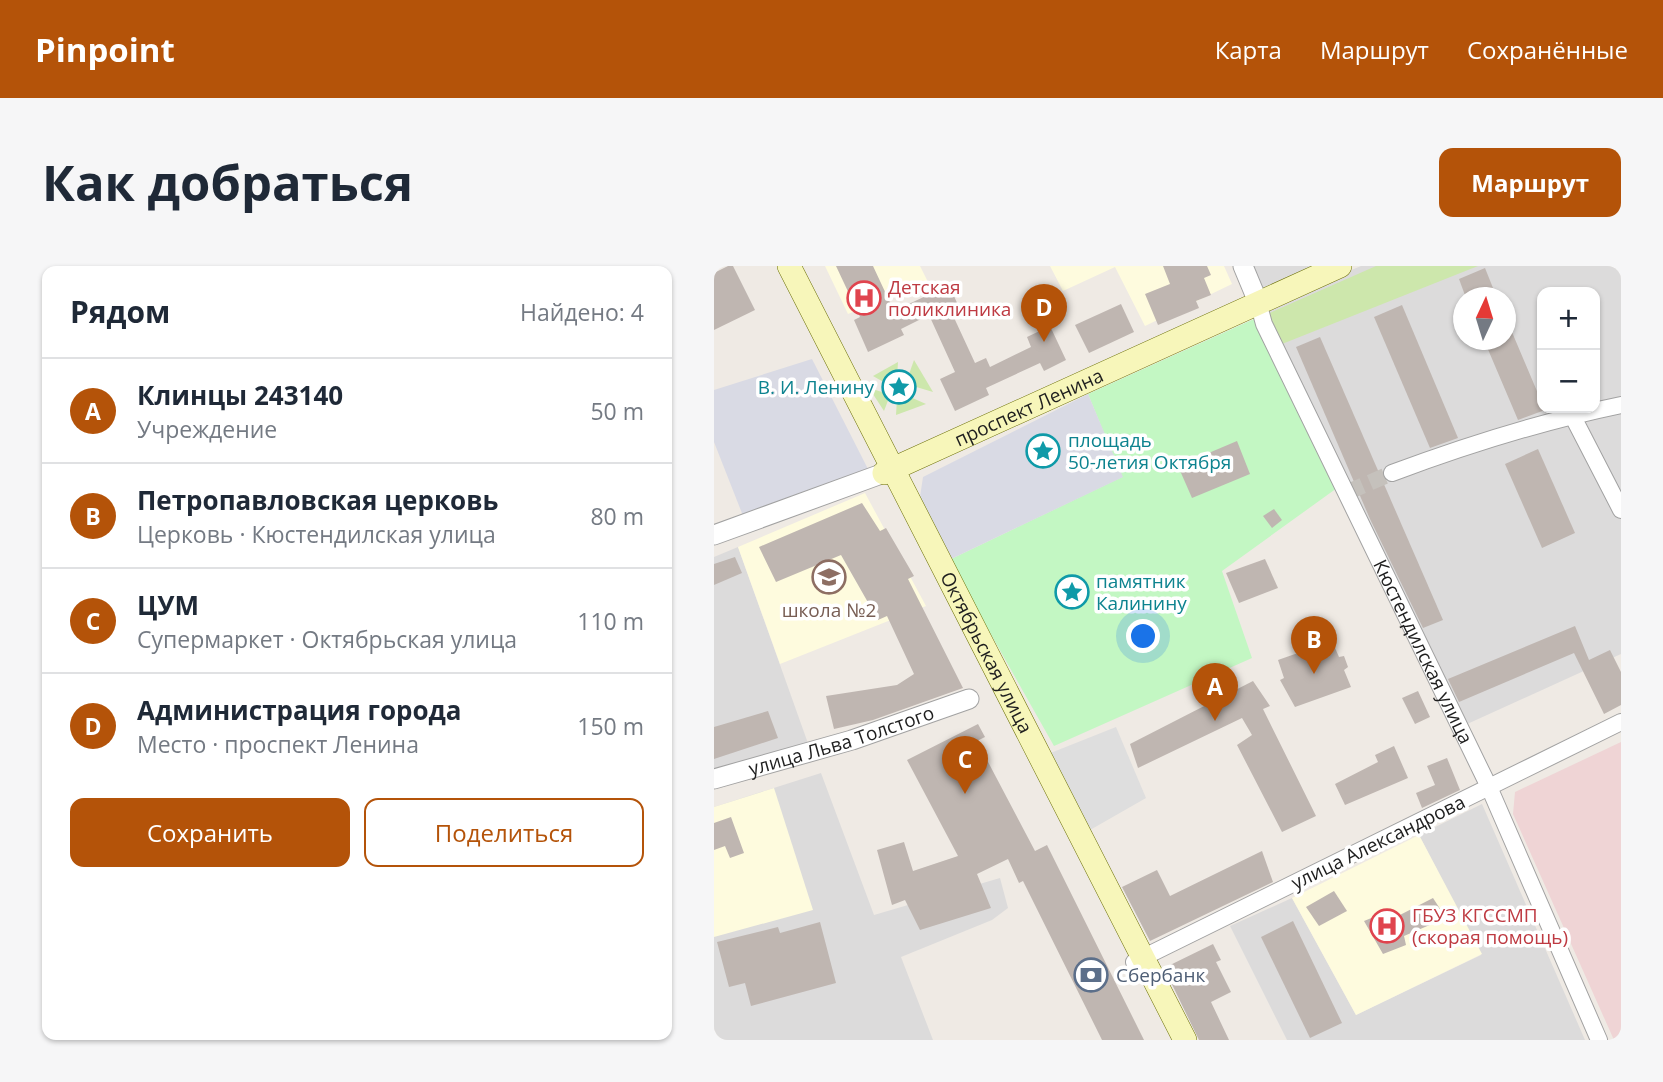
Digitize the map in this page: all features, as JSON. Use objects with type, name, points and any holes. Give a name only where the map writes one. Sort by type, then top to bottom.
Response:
[{"type":"main road","name":"Октябрьская улица","points":[[779,266],[889,470]]},
{"type":"main road","name":"Октябрьская улица","points":[[789,266],[889,470],[1139,960],[1185,1040]]},
{"type":"main road","name":"проспект Ленина","points":[[889,470],[1340,266]]},
{"type":"main road","name":"Октябрьская улица","points":[[1139,960],[1174,1040]]},
{"type":"street","name":"Кюстендилская улица","points":[[1242,266],[1258,302],[1264,324],[1489,787],[1599,1040]]},
{"type":"street","points":[[1392,472],[1474,443],[1572,415],[1621,405]]},
{"type":"street","points":[[1572,415],[1621,510]]},
{"type":"street","name":"проспект Ленина","points":[[714,535],[889,470]]},
{"type":"street","name":"улица Льва Толстого","points":[[714,779],[852,740],[969,699]]},
{"type":"street","name":"улица Александрова","points":[[1139,960],[1621,722]]},
{"type":"shaded area","name":"Детская поликлиника","points":[[825,266],[920,266],[928,282],[848,314]]},
{"type":"shaded area","points":[[1050,266],[1224,266],[1232,284],[1145,326],[1115,267],[1063,291]]},
{"type":"shaded area","points":[[1251,266],[1319,266],[1261,290]]},
{"type":"shaded area","points":[[1361,266],[1621,266],[1621,654],[1465,725],[1263,307]]},
{"type":"shaded area","points":[[812,359],[869,471],[747,526],[714,442],[714,390]]},
{"type":"shaded area","name":"площадь 50-летия Октября","points":[[1088,394],[1123,477],[949,560],[920,497],[923,477]]},
{"type":"shaded area","name":"школа №2","points":[[865,493],[926,606],[780,664],[738,547]]},
{"type":"shaded area","points":[[738,547],[810,749],[714,779],[714,557]]},
{"type":"shaded area","points":[[1116,727],[1146,798],[1083,834],[1043,756]]},
{"type":"shaded area","points":[[1621,742],[1621,1040],[1614,1040],[1513,814],[1515,792]]},
{"type":"shaded area","points":[[821,773],[874,915],[1000,878],[1008,908],[992,920],[901,957],[933,1040],[714,1040],[714,807]]},
{"type":"shaded area","points":[[774,788],[813,910],[714,937],[714,807]]},
{"type":"shaded area","points":[[1482,804],[1585,1040],[1287,1040],[1230,926],[1292,898],[1356,1015],[1481,955],[1419,835]]},
{"type":"shaded area","name":"ГБУЗ КГССМП (скорая помощь)","points":[[1419,835],[1482,954],[1356,1015],[1292,898]]},
{"type":"green space","points":[[1376,266],[1478,266],[1282,344],[1265,315]]},
{"type":"green space","points":[[1254,319],[1337,488],[1222,571],[1252,658],[1054,746],[949,560],[1122,477],[1088,394]]},
{"type":"green space","points":[[914,360],[933,392],[913,386],[908,377]]},
{"type":"green space","points":[[898,362],[897,378],[887,384],[873,376]]},
{"type":"green space","points":[[869,388],[882,392],[889,398],[884,411]]},
{"type":"green space","points":[[908,396],[926,404],[896,415],[897,399]]},
{"type":"building","points":[[733,266],[755,310],[714,330],[714,273]]},
{"type":"building","points":[[836,266],[873,266],[894,311],[949,285],[958,305],[950,309],[975,363],[986,358],[990,367],[1031,347],[1027,337],[1050,326],[1066,360],[1044,371],[1040,363],[986,388],[989,395],[955,411],[940,379],[955,372],[929,315],[901,329],[904,335],[868,352],[854,320],[860,317]]},
{"type":"building","points":[[1163,266],[1207,266],[1211,275],[1204,278],[1211,295],[1196,301],[1199,308],[1158,325],[1145,294],[1170,284]]},
{"type":"building","points":[[1485,268],[1493,287],[1462,287],[1459,279]]},
{"type":"building","points":[[1121,304],[1134,332],[1089,353],[1075,325]]},
{"type":"building","points":[[1402,305],[1458,438],[1430,448],[1374,317]]},
{"type":"building","points":[[1320,337],[1443,620],[1423,628],[1370,519],[1296,347]]},
{"type":"building","points":[[1516,342],[1537,391],[1537,413],[1518,420],[1488,350],[1516,350]]},
{"type":"building","points":[[1237,441],[1250,474],[1192,498],[1178,466]]},
{"type":"building","points":[[1538,449],[1575,533],[1542,548],[1505,464]]},
{"type":"building","points":[[862,503],[880,531],[886,528],[914,576],[908,579],[963,688],[873,720],[834,729],[826,696],[897,685],[914,674],[887,616],[878,620],[841,555],[776,582],[759,547]]},
{"type":"building","points":[[1274,509],[1282,520],[1272,528],[1263,516]]},
{"type":"building","points":[[735,557],[742,573],[714,585],[714,564]]},
{"type":"building","points":[[1265,559],[1278,588],[1239,603],[1226,573]]},
{"type":"building","points":[[1575,626],[1589,660],[1610,650],[1621,672],[1621,705],[1604,714],[1574,653],[1459,702],[1448,679]]},
{"type":"building","points":[[1332,641],[1339,657],[1344,656],[1348,667],[1344,670],[1351,687],[1295,707],[1280,680],[1284,678],[1278,660]]},
{"type":"building","points":[[1253,681],[1270,706],[1263,709],[1316,816],[1282,832],[1237,745],[1252,735],[1242,718],[1138,768],[1130,744]]},
{"type":"building","points":[[1418,691],[1430,717],[1415,724],[1402,698]]},
{"type":"building","points":[[768,711],[778,738],[714,759],[714,727]]},
{"type":"building","points":[[978,724],[985,737],[977,741],[1035,851],[1047,845],[1144,1040],[1102,1040],[1023,881],[1019,883],[1008,859],[977,874],[991,908],[920,930],[905,900],[892,905],[877,850],[904,842],[913,871],[958,856],[907,760]]},
{"type":"building","points":[[1394,746],[1408,778],[1345,805],[1335,784],[1378,762],[1375,755]]},
{"type":"building","points":[[1447,758],[1460,790],[1422,808],[1416,793],[1435,785],[1427,766]]},
{"type":"building","points":[[731,817],[744,853],[730,858],[725,846],[714,850],[714,823]]},
{"type":"building","points":[[1262,851],[1273,882],[1150,941],[1122,887],[1157,870],[1170,896]]},
{"type":"building","points":[[1334,891],[1347,911],[1319,926],[1306,907]]},
{"type":"building","points":[[1433,898],[1446,918],[1404,936],[1406,945],[1383,954],[1364,921],[1391,910],[1396,917]]},
{"type":"building","points":[[1293,921],[1342,1023],[1310,1038],[1261,937]]},
{"type":"building","points":[[820,922],[836,983],[751,1006],[745,983],[729,987],[717,942],[778,927],[780,933]]},
{"type":"building","points":[[1213,944],[1221,960],[1216,962],[1231,992],[1211,1002],[1229,1040],[1199,1040],[1164,968]]},
{"type":"tunnel","points":[[1348,492],[1392,473]]},
{"type":"place","name":"Детская поликлиника","points":[[864,298]]},
{"type":"place","name":"Администрация города","points":[[1044,342]]},
{"type":"place","name":"В. И. Ленину","points":[[899,387]]},
{"type":"place","name":"площадь 50-летия Октября","points":[[1043,451]]},
{"type":"place","name":"школа №2","points":[[829,577]]},
{"type":"place","name":"памятник Калинину","points":[[1072,592]]},
{"type":"place","name":"Петропавловская церковь","points":[[1314,674]]},
{"type":"place","name":"Клинцы 243140","points":[[1215,721]]},
{"type":"place","name":"ЦУМ","points":[[965,794]]},
{"type":"place","name":"ГБУЗ КГССМП (скорая помощь)","points":[[1387,926]]},
{"type":"place","name":"Сбербанк","points":[[1091,975]]}]
